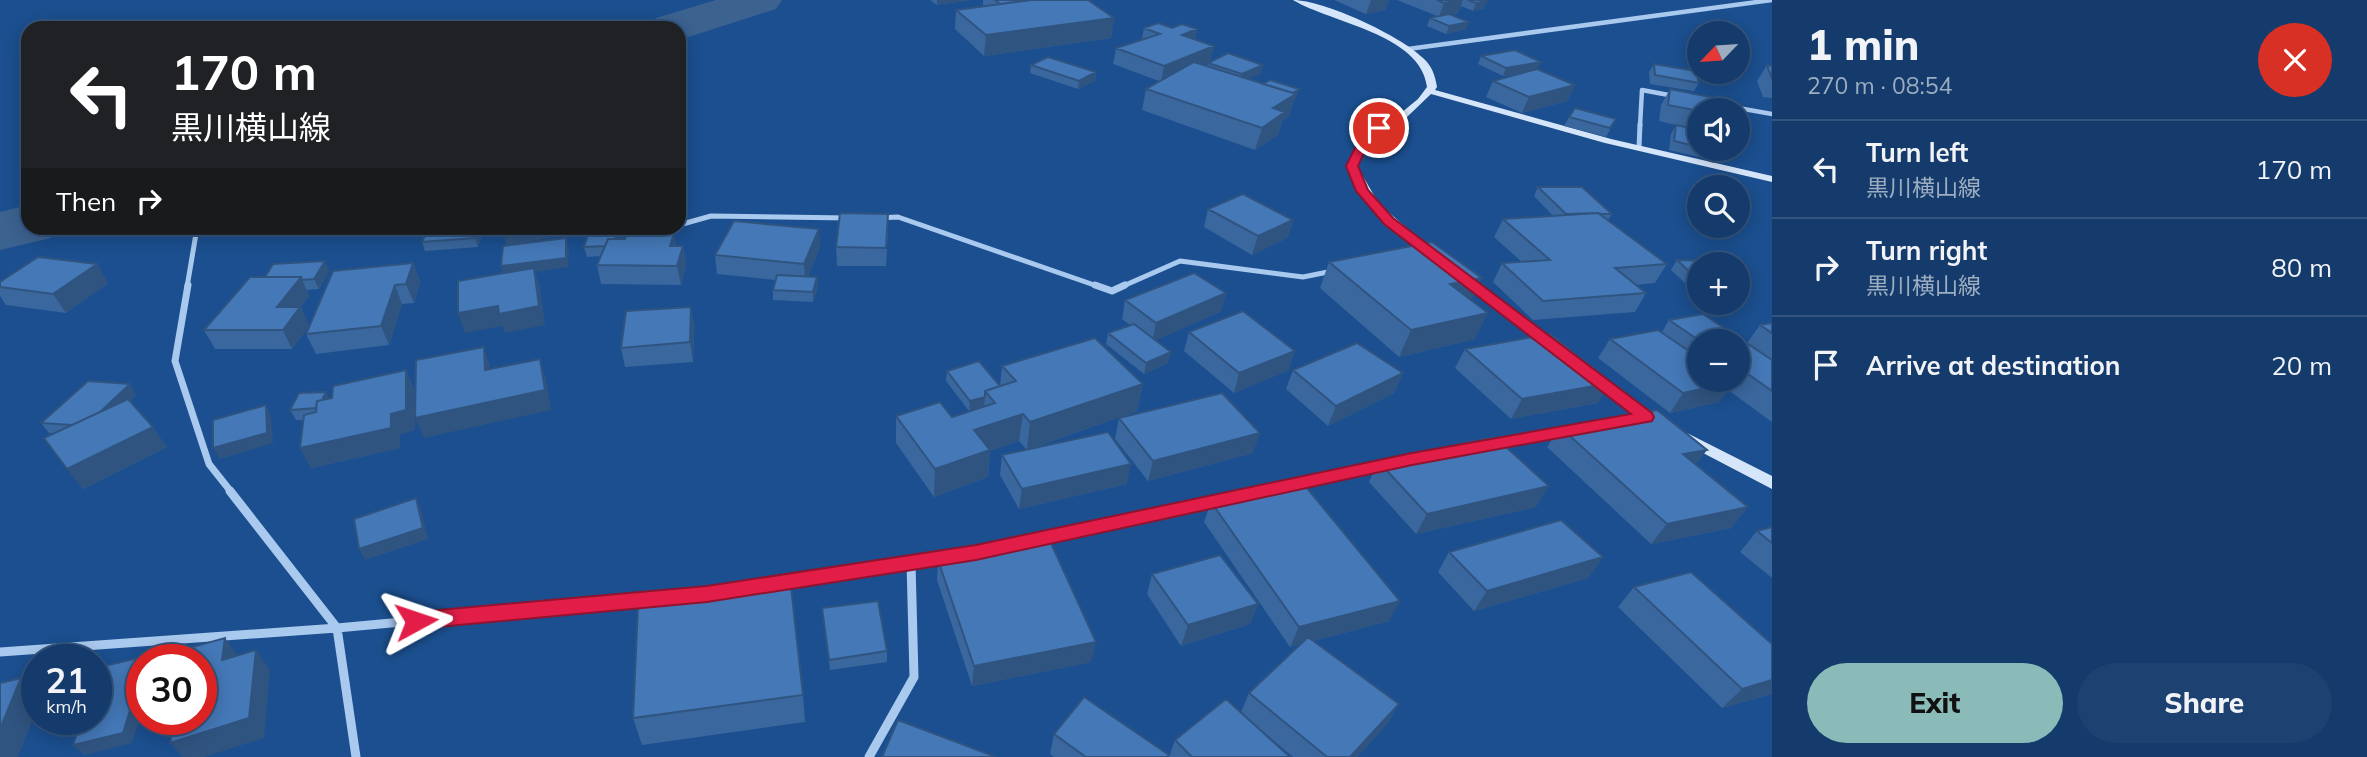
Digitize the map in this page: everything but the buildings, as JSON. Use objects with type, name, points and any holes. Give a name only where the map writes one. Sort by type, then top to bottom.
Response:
[{"type":"main road","points":[[1297,0],[1369,29],[1408,49],[1430,72],[1432,86],[1429,91],[1404,115],[1379,128],[1363,143],[1352,166],[1362,191],[1410,245],[1451,270],[1568,357]]},
{"type":"main road","points":[[1429,91],[1639,148],[1772,179]]},
{"type":"main road","points":[[1587,372],[1640,418],[1770,480]]},
{"type":"street","points":[[1408,49],[1772,0]]},
{"type":"street","points":[[1639,148],[1642,90],[1681,97]]},
{"type":"street","points":[[1750,110],[1772,114]]},
{"type":"street","points":[[686,223],[711,216],[862,218]]},
{"type":"street","points":[[874,218],[898,217],[1112,291],[1180,261],[1303,277],[1338,270]]},
{"type":"street","points":[[196,235],[176,362],[209,464],[337,628],[356,757]]},
{"type":"street","points":[[1490,445],[1568,431]]},
{"type":"street","points":[[1289,485],[1398,462]]},
{"type":"street","points":[[0,652],[337,628],[707,594],[976,553],[1235,497]]},
{"type":"street","points":[[869,757],[914,677],[911,563]]},
{"type":"waterway","points":[[686,24],[761,0]]},
{"type":"waterway","points":[[0,231],[21,226]]},
{"type":"route","points":[[416,621],[707,594],[976,553],[1412,459],[1646,417],[1388,221],[1362,191],[1352,166],[1363,143],[1379,128]]}]
